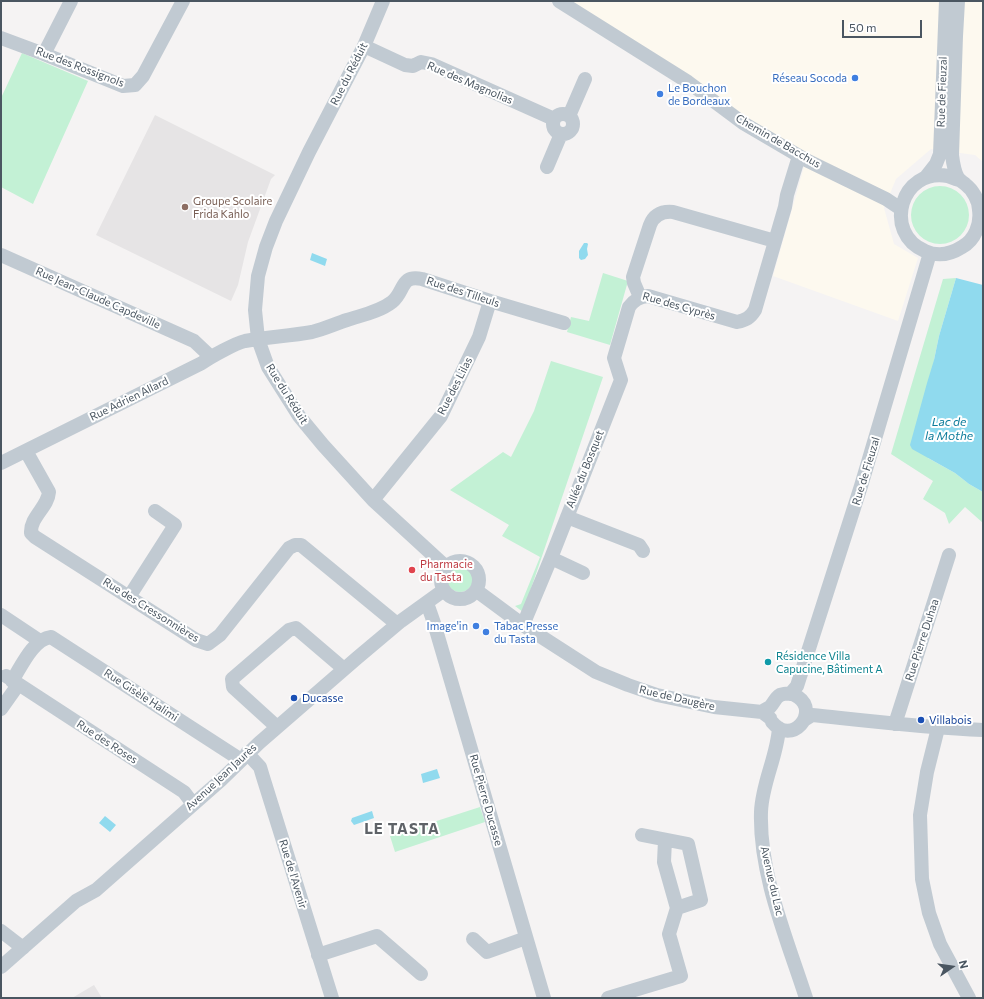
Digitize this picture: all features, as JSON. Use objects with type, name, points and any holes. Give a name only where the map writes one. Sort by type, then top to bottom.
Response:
[{"type":"street","points":[[44,54],[71,1]]},
{"type":"street","name":"Rue des Rossignols","points":[[1,38],[123,86],[135,85],[143,76],[183,1]]},
{"type":"street","name":"Rue du Réduit","points":[[383,1],[364,46],[309,152],[276,221],[266,247],[258,276],[255,310],[258,340],[268,366],[298,416],[373,500],[446,567]]},
{"type":"street","name":"Chemin de Bacchus","points":[[559,1],[688,82],[743,123],[799,156],[886,199],[901,210]]},
{"type":"street","name":"Rue de Fieuzal","points":[[946,1],[940,154],[936,164],[925,178],[916,183],[909,190],[904,199],[901,210],[901,221],[904,232],[910,241],[919,249],[930,253],[943,255],[955,252],[966,245],[975,235],[979,222],[980,210],[976,197],[971,190],[959,180],[953,165],[952,155],[958,1]]},
{"type":"street","name":"Rue des Magnolias","points":[[364,46],[405,65],[413,66],[421,62],[431,64],[554,119]]},
{"type":"street","points":[[569,116],[585,79]]},
{"type":"street","points":[[561,114],[569,116],[573,121],[573,127],[570,132],[561,134],[554,128],[554,119],[561,114]]},
{"type":"street","points":[[547,168],[561,134]]},
{"type":"street","name":"Rue des Cyprès","points":[[775,241],[673,212],[661,213],[652,221],[634,277],[634,283],[640,297],[655,297],[730,321],[744,321],[750,317],[755,310],[775,241],[799,156]]},
{"type":"street","points":[[925,178],[936,175],[948,176],[959,180]]},
{"type":"street","name":"Rue de Fieuzal","points":[[802,704],[861,486],[930,253]]},
{"type":"street","name":"Rue Jean-Claude Capdeville","points":[[1,255],[194,342],[211,357]]},
{"type":"street","name":"Rue des Tilleuls","points":[[258,340],[314,331],[376,311],[393,302],[403,285],[409,279],[416,278],[564,323]]},
{"type":"street","name":"Allée du Bosquet","points":[[523,625],[551,558],[620,380],[614,358],[628,307],[640,297]]},
{"type":"street","name":"Rue des Lilas","points":[[373,500],[441,416],[479,337],[490,301]]},
{"type":"street","name":"Rue Adrien Allard","points":[[1,463],[244,341],[258,340]]},
{"type":"street","name":"Rue des Cressonnières","points":[[26,451],[49,492],[49,498],[31,527],[31,533],[196,640],[208,644],[220,635],[289,548],[295,545],[301,545],[397,624]]},
{"type":"street","points":[[129,597],[175,525],[155,511]]},
{"type":"street","points":[[566,517],[639,545],[643,552]]},
{"type":"street","name":"Rue Pierre Duhaa","points":[[895,724],[949,555]]},
{"type":"street","points":[[551,558],[583,573]]},
{"type":"street","points":[[457,561],[469,563],[478,572],[480,578],[477,590],[468,598],[457,599],[447,594],[444,590],[441,578],[446,567],[457,561]]},
{"type":"street","name":"Avenue Jean Jaurès","points":[[1,967],[76,901],[96,890],[221,780],[277,727],[344,669],[397,624],[444,590]]},
{"type":"street","name":"Rue de Daugère","points":[[477,590],[523,625],[596,672],[657,695],[775,722]]},
{"type":"street","name":"Rue Pierre Ducasse","points":[[426,603],[434,623],[544,998]]},
{"type":"street","points":[[1,615],[40,641],[35,645],[11,680],[1,709]]},
{"type":"street","points":[[277,727],[233,687],[232,679],[289,630],[296,628],[344,669]]},
{"type":"street","name":"Rue Gisèle Halimi","points":[[40,641],[51,637],[244,757]]},
{"type":"street","name":"Rue des Roses","points":[[11,680],[184,792],[193,804]]},
{"type":"street","points":[[802,704],[798,728],[775,722],[775,699],[782,694],[802,704],[895,724],[983,730]]},
{"type":"street","name":"Avenue du Lac","points":[[775,722],[761,810],[762,837],[766,866],[775,901],[806,998]]},
{"type":"street","points":[[938,728],[927,772],[920,815],[922,879],[928,913],[940,944],[969,998]]},
{"type":"street","name":"Rue de l'Avenir","points":[[244,757],[260,767],[264,776],[332,998]]},
{"type":"street","points":[[642,835],[688,844],[701,900],[677,908]]},
{"type":"street","points":[[608,998],[681,976],[669,934],[677,908],[664,862],[665,840]]},
{"type":"street","points":[[1,931],[23,948]]},
{"type":"street","points":[[318,955],[376,936],[421,974]]},
{"type":"street","points":[[473,939],[486,952],[526,938]]},
{"type":"shaded area","points":[[559,1],[983,1],[983,162],[975,155],[931,149],[896,179],[884,208],[894,244],[918,258],[898,321],[773,276],[806,160]]},
{"type":"shaded area","name":"Groupe Scolaire Frida Kahlo","points":[[155,115],[275,175],[271,179],[248,242],[238,285],[231,301],[96,235]]},
{"type":"shaded area","points":[[94,985],[102,998],[72,998]]},
{"type":"green space","points":[[22,53],[88,81],[33,204],[1,187],[1,98]]},
{"type":"green space","points":[[940,186],[951,188],[964,199],[967,204],[969,215],[967,226],[956,239],[951,242],[940,244],[929,242],[916,231],[913,226],[911,215],[913,204],[924,191],[929,188]]},
{"type":"green space","points":[[603,273],[628,281],[610,345],[567,332],[571,317],[589,321]]},
{"type":"green space","points":[[956,278],[939,336],[934,360],[928,458],[955,473],[969,484],[983,492],[983,523],[965,507],[949,524],[945,513],[923,499],[933,481],[891,454],[943,279]]},
{"type":"green space","points":[[551,361],[603,377],[523,612],[515,606],[521,604],[540,557],[502,536],[509,525],[450,490],[503,452],[511,457],[534,411]]},
{"type":"green space","points":[[460,566],[469,570],[473,579],[469,588],[460,592],[451,588],[447,579],[451,570]]},
{"type":"green space","points":[[480,807],[485,822],[395,852],[390,836]]},
{"type":"water","points":[[584,243],[588,244],[588,255],[585,259],[581,260],[579,258],[579,251]]},
{"type":"water","points":[[312,253],[327,259],[325,266],[310,260]]},
{"type":"water","name":"Lac de la Mothe","points":[[956,278],[983,285],[983,492],[969,484],[955,473],[912,449],[910,445]]},
{"type":"water","points":[[437,769],[440,778],[423,783],[421,774]]},
{"type":"water","points":[[372,811],[374,818],[354,825],[351,821],[352,818]]},
{"type":"water","points":[[105,816],[116,825],[110,832],[99,823]]},
{"type":"place","name":"Réseau Socoda","points":[[855,78]]},
{"type":"place","name":"Le Bouchon de Bordeaux","points":[[660,94]]},
{"type":"place","name":"Groupe Scolaire Frida Kahlo","points":[[185,207]]},
{"type":"place","name":"Pharmacie du Tasta","points":[[412,570]]},
{"type":"place","name":"Image'in","points":[[476,626]]},
{"type":"place","name":"Tabac Presse du Tasta","points":[[486,632]]},
{"type":"place","name":"Résidence Villa Capucine, Bâtiment A","points":[[768,662]]},
{"type":"place","name":"Ducasse","points":[[294,698]]},
{"type":"place","name":"Villabois","points":[[921,720]]},
{"type":"district","name":"LE TASTA","points":[[402,829]]}]
